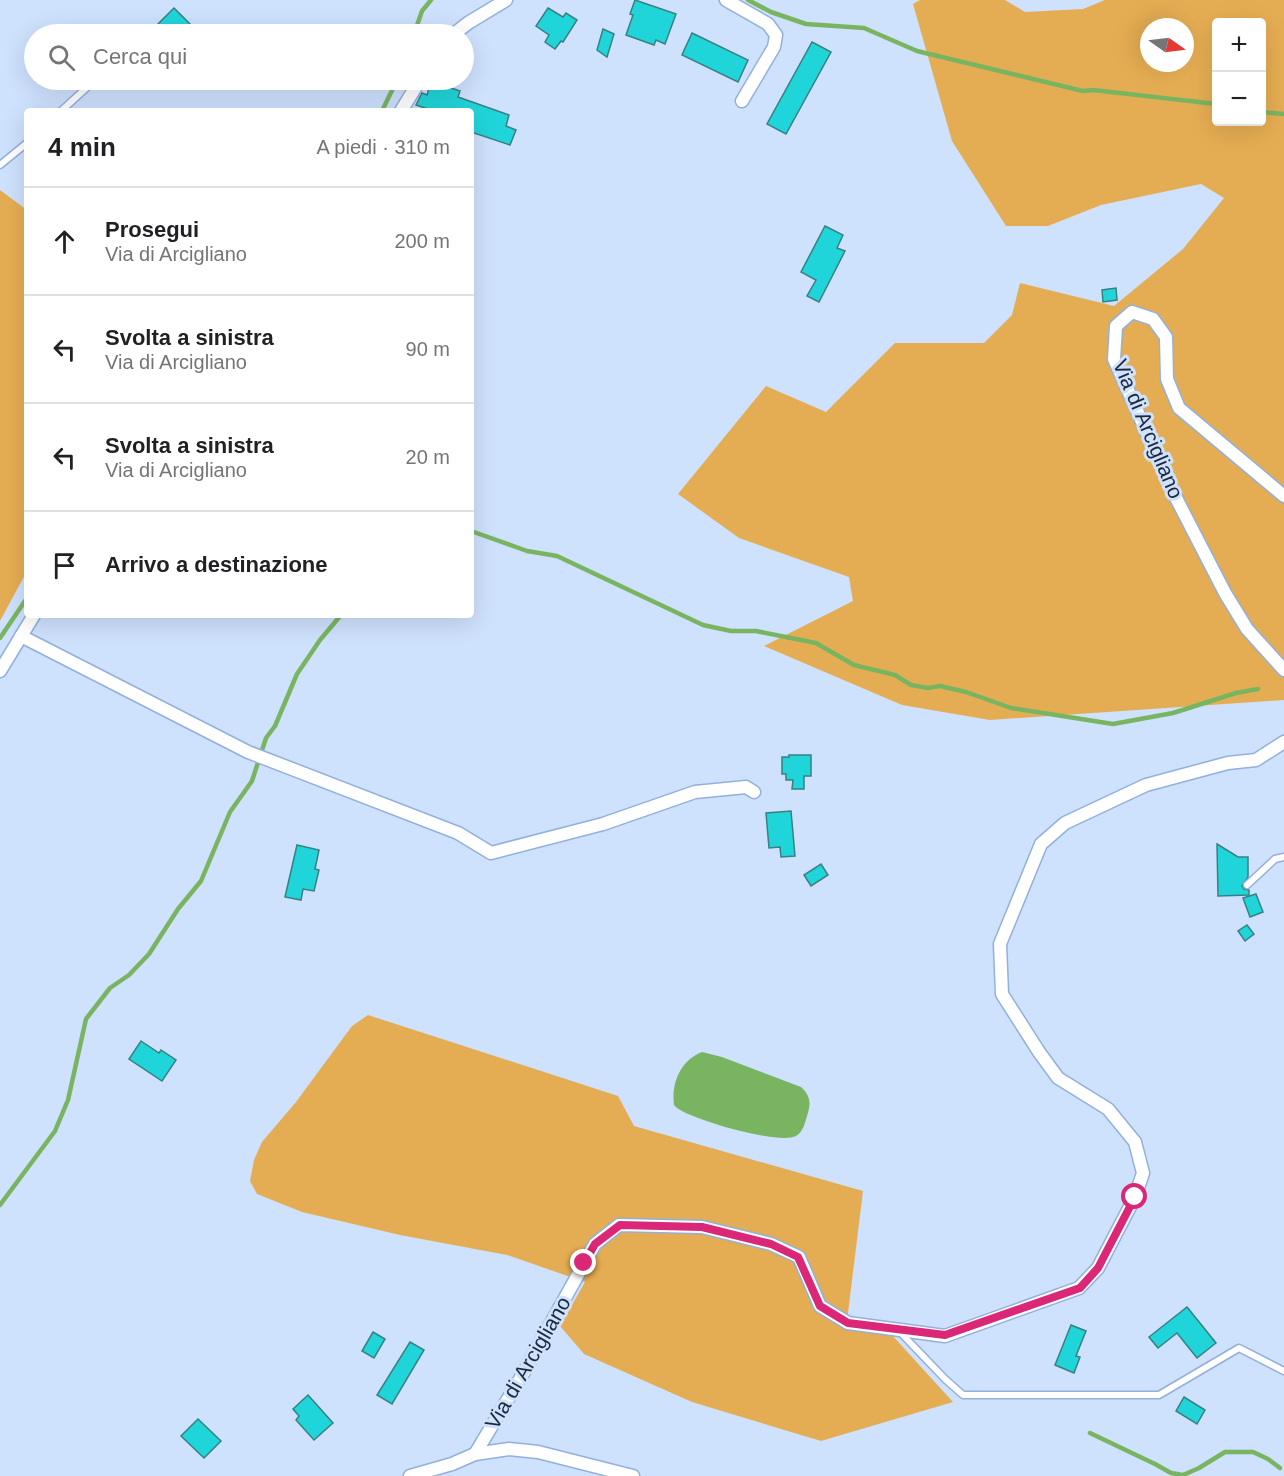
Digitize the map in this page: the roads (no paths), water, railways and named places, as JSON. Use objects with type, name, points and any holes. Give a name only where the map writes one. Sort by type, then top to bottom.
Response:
[{"type":"street","points":[[467,24],[506,0]]},
{"type":"street","points":[[726,0],[768,24],[776,35],[774,46],[742,101]]},
{"type":"street","points":[[403,108],[414,90]]},
{"type":"street","name":"Via di Arcigliano","points":[[1284,496],[1179,408],[1167,379],[1166,337],[1153,319],[1132,312],[1116,326],[1114,359],[1175,496],[1230,602],[1247,628],[1284,670]]},
{"type":"street","points":[[0,671],[32,618]]},
{"type":"street","points":[[21,636],[248,752],[458,833],[491,853],[603,824],[695,792],[746,787],[754,792]]},
{"type":"street","name":"Via di Arcigliano","points":[[475,1454],[520,1379],[595,1244],[620,1225],[702,1227],[771,1244],[798,1257],[820,1306],[848,1323],[945,1335],[1080,1288],[1102,1261],[1135,1197],[1143,1173],[1135,1142],[1108,1109],[1058,1078],[1002,994],[1000,944],[1041,844],[1065,823],[1146,785],[1228,764],[1256,760],[1284,742]]},
{"type":"street","points":[[410,1476],[452,1464],[475,1454],[520,1449],[633,1476]]},
{"type":"lane","points":[[64,108],[84,90]]},
{"type":"lane","points":[[0,165],[24,145]]},
{"type":"lane","points":[[1247,885],[1275,860],[1284,857]]},
{"type":"lane","points":[[897,1329],[963,1395],[1159,1395],[1239,1348],[1284,1371]]},
{"type":"waterway","points":[[417,24],[422,11],[431,0]]},
{"type":"waterway","points":[[748,0],[771,12],[806,24],[864,28],[917,51],[1083,91],[1093,90],[1212,104]]},
{"type":"waterway","points":[[383,108],[392,90]]},
{"type":"waterway","points":[[1266,112],[1284,114]]},
{"type":"waterway","points":[[474,532],[527,551],[557,556],[703,625],[731,631],[756,631],[816,643],[854,665],[895,675],[911,685],[928,688],[940,686],[966,692],[1011,708],[1113,724],[1173,713],[1236,693],[1258,689]]},
{"type":"waterway","points":[[0,638],[24,602]]},
{"type":"waterway","points":[[0,1205],[55,1131],[68,1100],[86,1019],[110,988],[129,975],[149,954],[178,909],[201,881],[230,812],[252,781],[266,738],[275,726],[297,674],[338,618]]},
{"type":"waterway","points":[[1090,1433],[1171,1473],[1183,1475],[1225,1452],[1253,1452],[1280,1468]]}]
